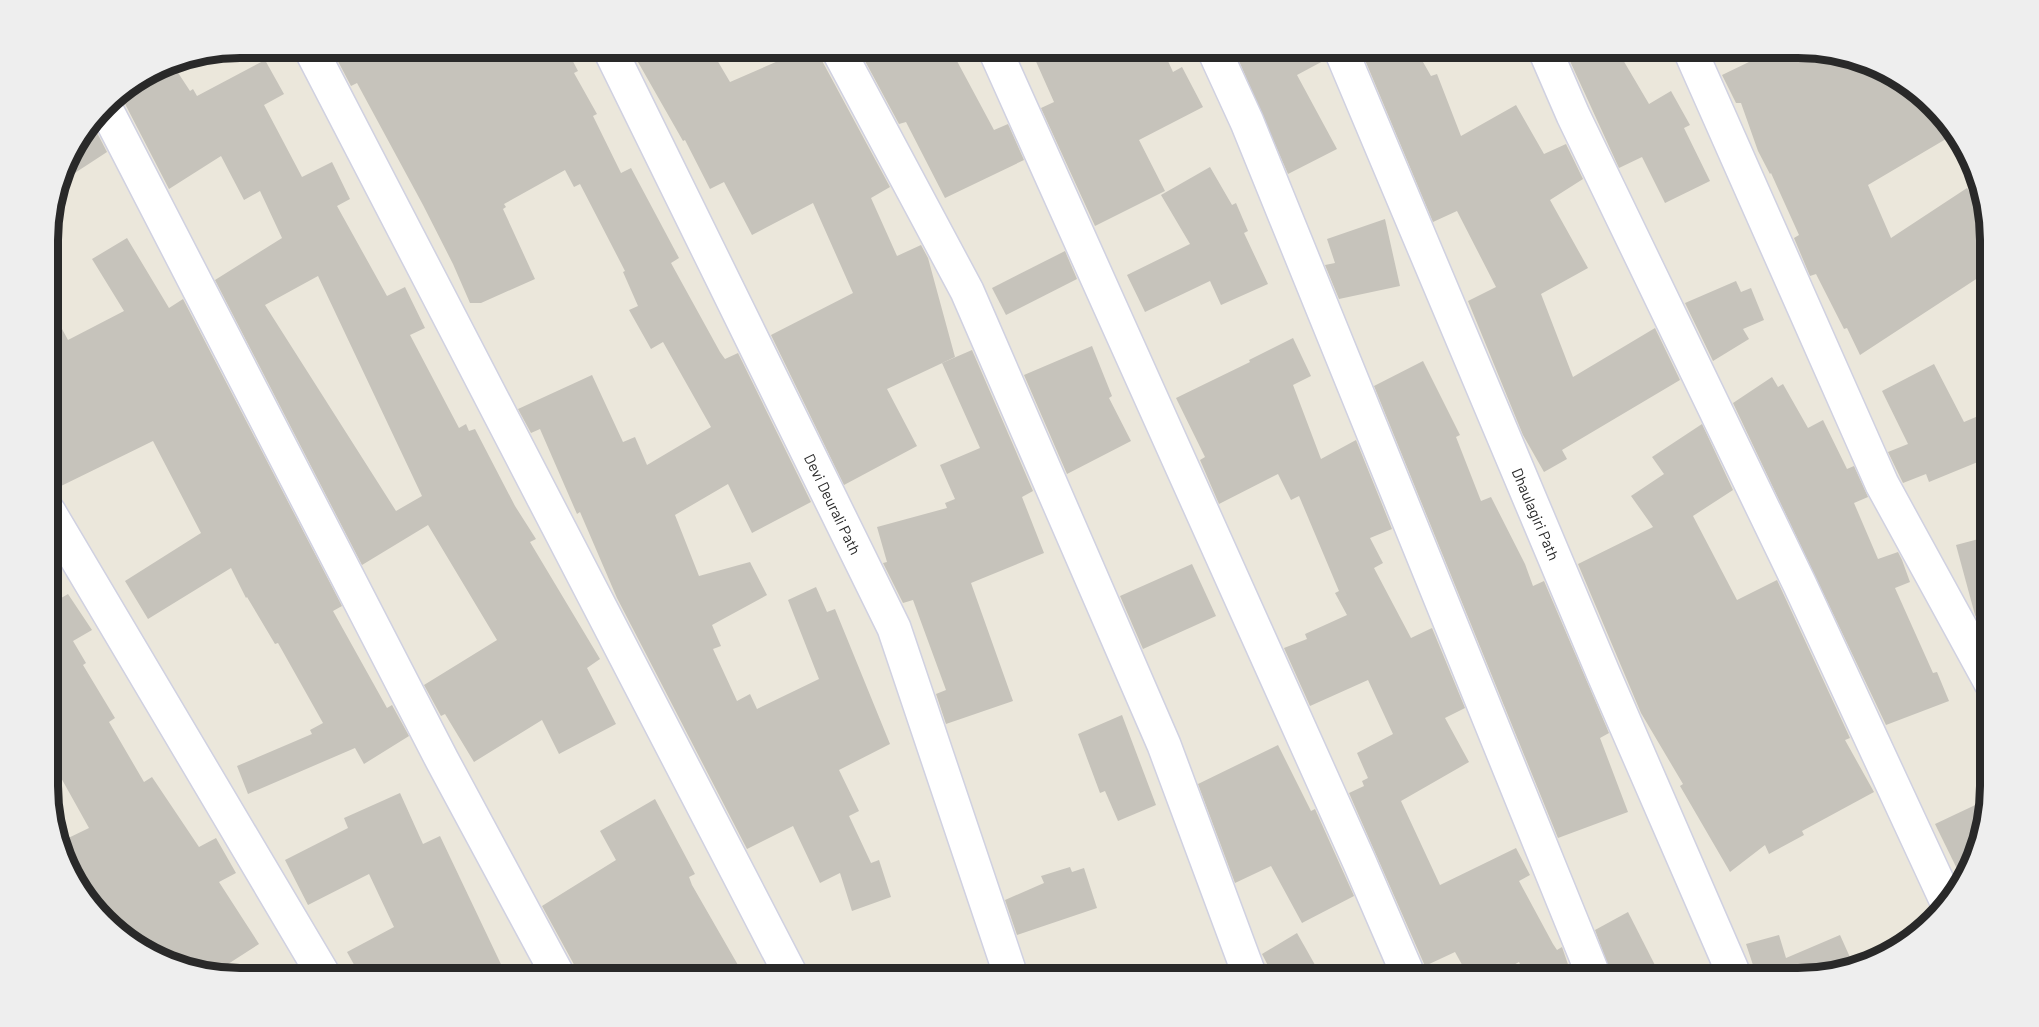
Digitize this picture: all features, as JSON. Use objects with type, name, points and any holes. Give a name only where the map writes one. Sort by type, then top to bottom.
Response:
[{"type":"street","points":[[315,58],[787,968]]},
{"type":"street","name":"Devi Deurali Path","points":[[614,58],[894,628],[1008,968]]},
{"type":"street","points":[[842,58],[967,291],[1164,745],[1247,968]]},
{"type":"street","points":[[998,58],[1405,968]]},
{"type":"street","points":[[1217,58],[1260,155],[1591,968]]},
{"type":"street","name":"Dhaulagiri Path","points":[[1344,58],[1604,675],[1731,968]]},
{"type":"street","points":[[1548,58],[1573,115],[1800,585],[1944,896]]},
{"type":"street","points":[[1693,58],[1882,484],[1980,663]]},
{"type":"street","points":[[109,115],[442,760],[554,968]]},
{"type":"street","points":[[58,528],[319,968]]},
{"type":"building","points":[[336,58],[571,58],[578,71],[574,73],[597,114],[593,116],[621,173],[631,168],[679,258],[671,263],[720,352],[725,359],[738,353],[811,502],[752,533],[728,484],[675,515],[699,576],[750,562],[767,595],[712,625],[721,646],[713,649],[737,701],[750,694],[757,709],[819,679],[788,600],[816,587],[827,612],[835,609],[890,744],[839,770],[859,811],[849,816],[871,863],[879,860],[891,897],[852,911],[840,873],[820,883],[793,826],[747,849],[617,598],[580,512],[577,514],[540,429],[531,433],[518,409],[592,375],[623,442],[635,437],[647,465],[711,427],[663,342],[651,349],[629,310],[638,306],[623,272],[625,271],[580,184],[574,187],[565,170],[504,204],[506,207],[503,209],[535,279],[481,303],[470,303],[423,205],[357,83],[351,86]]},
{"type":"building","points":[[636,58],[716,58],[730,82],[785,58],[821,58],[890,187],[871,198],[897,256],[921,245],[928,258],[955,357],[887,389],[917,446],[844,485],[771,335],[853,293],[813,203],[752,235],[724,182],[710,189],[685,140],[683,141]]},
{"type":"building","points":[[863,58],[955,58],[994,130],[1008,124],[1024,160],[945,198],[906,122],[899,124]]},
{"type":"building","points":[[1034,58],[1167,58],[1173,72],[1182,67],[1203,107],[1139,140],[1165,191],[1095,226],[1041,108],[1054,102]]},
{"type":"building","points":[[1245,58],[1324,58],[1325,60],[1297,75],[1337,149],[1288,174],[1239,61]]},
{"type":"building","points":[[1364,58],[1421,58],[1431,76],[1437,74],[1461,136],[1516,105],[1544,154],[1566,144],[1583,179],[1550,200],[1588,268],[1541,294],[1573,377],[1655,328],[1680,380],[1562,450],[1567,459],[1544,472],[1523,435],[1468,301],[1496,287],[1457,211],[1433,222]]},
{"type":"building","points":[[1569,58],[1622,58],[1649,104],[1671,91],[1690,125],[1684,128],[1710,181],[1665,203],[1642,157],[1619,168]]},
{"type":"building","points":[[1757,58],[1798,58],[1834,62],[1857,68],[1900,89],[1919,104],[1949,137],[1868,185],[1891,238],[1967,188],[1976,202],[1979,217],[1980,277],[1860,355],[1816,274],[1810,276],[1794,238],[1799,235],[1771,173],[1758,151],[1741,103],[1736,103],[1722,75]]},
{"type":"building","points":[[265,60],[284,94],[264,105],[302,177],[332,162],[350,199],[337,206],[387,296],[405,287],[425,328],[410,335],[459,428],[466,424],[469,431],[475,429],[515,506],[536,539],[530,542],[600,659],[587,668],[616,724],[559,754],[542,720],[474,762],[445,714],[441,716],[424,685],[497,640],[428,525],[362,565],[215,280],[282,238],[260,191],[244,200],[221,156],[169,189],[124,101],[149,83],[176,70],[190,91],[193,89],[197,96]],"holes":[[[318,276],[422,496],[396,511],[265,305]]]},
{"type":"building","points":[[96,130],[107,152],[70,176],[83,149]]},
{"type":"building","points":[[1210,167],[1232,205],[1236,203],[1248,231],[1244,233],[1268,284],[1221,305],[1210,281],[1145,312],[1127,275],[1190,244],[1161,195]]},
{"type":"building","points":[[1385,219],[1400,286],[1339,299],[1325,265],[1335,263],[1327,239]]},
{"type":"building","points":[[127,238],[169,308],[183,299],[342,606],[333,611],[387,708],[392,705],[409,736],[364,764],[355,748],[248,794],[237,766],[312,734],[310,730],[323,723],[278,643],[275,644],[246,598],[231,568],[148,619],[125,581],[201,533],[153,441],[61,486],[59,481],[59,323],[68,340],[124,311],[92,259]]},
{"type":"building","points":[[1065,251],[1077,279],[1006,315],[992,288]]},
{"type":"building","points":[[1736,281],[1741,292],[1751,288],[1764,320],[1743,329],[1749,339],[1713,361],[1685,303]]},
{"type":"building","points":[[1293,338],[1311,376],[1293,385],[1321,459],[1356,440],[1392,529],[1370,538],[1383,563],[1374,568],[1411,638],[1432,628],[1465,708],[1445,718],[1469,762],[1401,801],[1440,885],[1516,848],[1530,875],[1519,881],[1553,944],[1557,950],[1562,947],[1569,968],[1522,968],[1519,962],[1508,968],[1464,968],[1455,952],[1425,966],[1349,793],[1364,786],[1362,781],[1368,778],[1357,753],[1393,734],[1368,680],[1310,706],[1284,648],[1307,639],[1305,634],[1347,615],[1335,593],[1339,591],[1299,496],[1291,500],[1278,474],[1219,504],[1200,460],[1205,457],[1176,398],[1250,362],[1249,360]]},
{"type":"building","points":[[1092,346],[1112,396],[1109,398],[1131,441],[1067,474],[1024,375]]},
{"type":"building","points":[[972,350],[1033,491],[1022,497],[1044,553],[971,583],[1013,701],[946,724],[936,694],[946,690],[913,600],[903,603],[883,563],[887,562],[877,527],[947,508],[945,503],[955,499],[940,465],[980,448],[942,363]]},
{"type":"building","points":[[1423,361],[1460,435],[1456,437],[1481,501],[1491,497],[1525,564],[1533,586],[1544,581],[1609,733],[1600,738],[1628,812],[1558,838],[1374,386]]},
{"type":"building","points":[[1934,364],[1964,422],[1980,415],[1980,461],[1929,482],[1926,474],[1903,483],[1888,452],[1908,444],[1882,391]]},
{"type":"building","points":[[1772,377],[1778,387],[1783,384],[1808,428],[1823,420],[1847,469],[1854,466],[1868,497],[1854,503],[1878,559],[1898,552],[1902,560],[1910,582],[1895,588],[1933,673],[1937,672],[1949,701],[1886,725],[1733,403]]},
{"type":"building","points":[[1702,424],[1733,490],[1693,516],[1737,600],[1777,580],[1850,738],[1845,740],[1874,792],[1802,831],[1804,835],[1769,854],[1765,845],[1730,872],[1680,786],[1683,784],[1641,713],[1578,564],[1653,527],[1631,496],[1664,474],[1652,457]]},
{"type":"building","points":[[1980,539],[1980,624],[1975,615],[1956,545]]},
{"type":"building","points":[[1192,564],[1216,616],[1143,649],[1120,596]]},
{"type":"building","points":[[68,594],[92,630],[73,641],[86,663],[83,665],[115,718],[109,722],[144,782],[152,777],[199,847],[216,838],[236,873],[219,882],[259,944],[223,967],[182,959],[139,938],[112,915],[96,897],[72,856],[67,839],[89,828],[60,776],[58,777],[58,600]]},
{"type":"building","points":[[1122,715],[1156,805],[1118,821],[1105,791],[1100,793],[1078,734]]},
{"type":"building","points":[[1278,745],[1311,811],[1315,809],[1354,896],[1302,923],[1271,866],[1235,883],[1198,784]]},
{"type":"building","points":[[400,793],[423,844],[440,836],[503,968],[356,968],[347,952],[394,927],[369,874],[308,905],[285,860],[348,828],[344,818]]},
{"type":"building","points":[[655,799],[695,874],[689,877],[692,885],[740,968],[576,968],[542,906],[616,860],[600,831]]},
{"type":"building","points":[[1979,803],[1971,845],[1959,873],[1935,824]]},
{"type":"building","points":[[1070,867],[1072,872],[1084,868],[1097,908],[1017,935],[1005,900],[1044,883],[1041,876]]},
{"type":"building","points":[[1628,912],[1656,968],[1609,968],[1595,930]]},
{"type":"building","points":[[1297,933],[1317,968],[1269,968],[1262,954]]},
{"type":"building","points":[[1779,935],[1786,958],[1840,935],[1851,960],[1810,968],[1754,968],[1746,944]]}]
